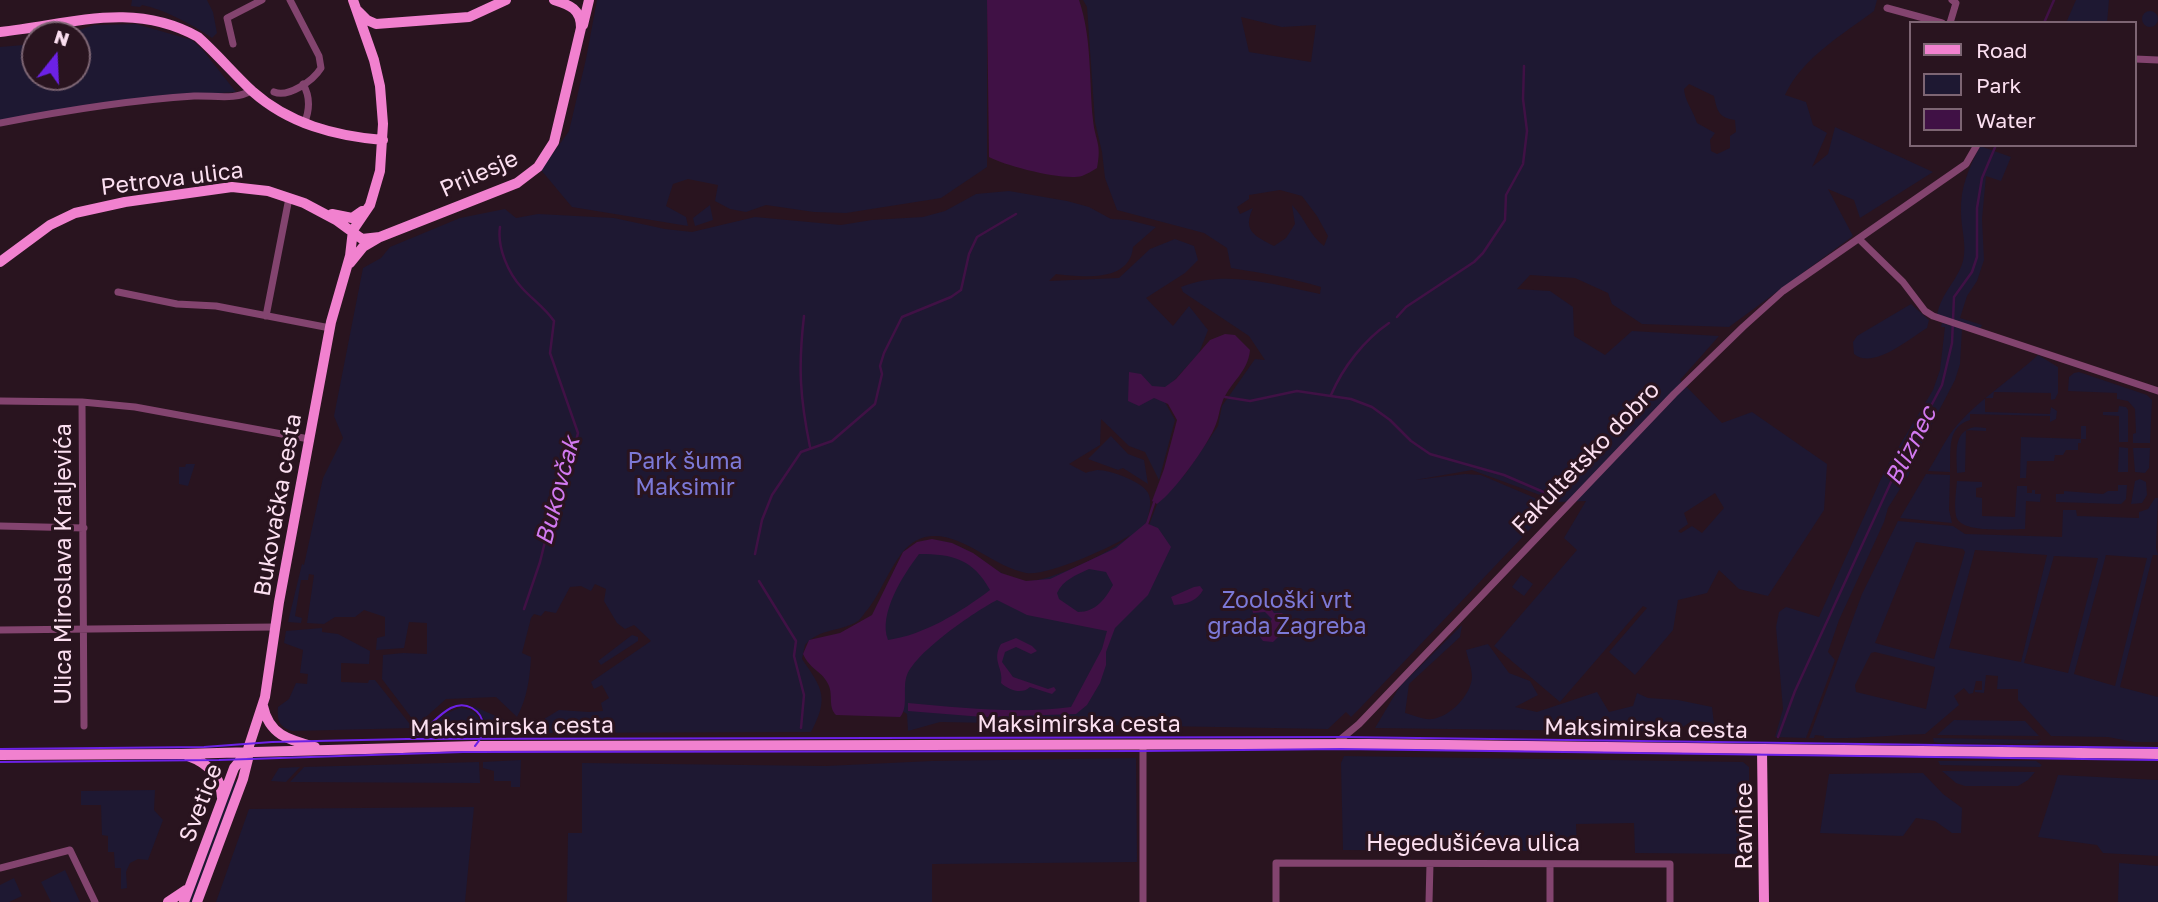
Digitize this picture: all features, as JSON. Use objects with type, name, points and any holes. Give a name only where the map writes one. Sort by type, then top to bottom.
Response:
[{"type":"main road","points":[[367,41],[369,31],[376,24],[469,17],[506,0]]},
{"type":"main road","points":[[554,0],[568,5],[580,16],[580,32]]},
{"type":"main road","name":"Prilesje","points":[[568,5],[587,0]]},
{"type":"main road","name":"Prilesje","points":[[350,262],[363,247],[380,237],[517,183],[538,167],[554,142],[587,0]]},
{"type":"main road","name":"Bukovačka cesta","points":[[354,2],[367,20],[376,24]]},
{"type":"main road","name":"Bukovačka cesta","points":[[247,752],[263,705],[330,328],[350,262],[353,234],[372,200],[379,177],[383,140],[380,86],[354,2]]},
{"type":"main road","points":[[0,33],[107,14],[148,17],[177,25],[198,37],[274,108],[304,124],[341,135],[383,140]]},
{"type":"main road","name":"Petrova ulica","points":[[0,262],[50,225],[75,213],[232,187],[261,189],[289,198],[319,210],[353,234]]},
{"type":"main road","points":[[319,210],[352,218],[362,212],[372,200]]},
{"type":"main road","name":"Prilesje","points":[[353,234],[364,239],[380,237]]},
{"type":"main road","points":[[263,705],[270,727],[279,735],[325,749]]},
{"type":"main road","name":"Maksimirska cesta","points":[[0,755],[181,754],[502,745],[1143,744],[1369,744],[2158,754]]},
{"type":"main road","name":"Ravnice","points":[[1762,750],[1765,902]]},
{"type":"main road","name":"Svetice","points":[[184,902],[236,764],[247,752]]},
{"type":"main road","name":"Svetice","points":[[197,902],[243,779],[247,752]]},
{"type":"main road","points":[[181,754],[200,761],[215,773],[220,782],[222,801]]},
{"type":"main road","points":[[168,902],[189,887]]},
{"type":"street","points":[[233,44],[227,18],[262,0]]},
{"type":"street","points":[[274,92],[282,95],[300,85],[318,73],[321,64],[290,0]]},
{"type":"street","points":[[1950,21],[1955,1]]},
{"type":"street","points":[[1887,8],[1935,21]]},
{"type":"street","points":[[2137,59],[2158,60]]},
{"type":"street","points":[[300,85],[309,109],[304,124]]},
{"type":"street","points":[[0,123],[193,96],[238,96],[252,90]]},
{"type":"street","name":"Fakultetsko dobro","points":[[1334,744],[1359,724],[1674,394],[1743,327],[1783,291],[1966,164],[1976,147]]},
{"type":"street","points":[[266,316],[289,198]]},
{"type":"street","points":[[1859,239],[1903,282],[1925,311],[2158,391]]},
{"type":"street","points":[[118,292],[330,328]]},
{"type":"street","points":[[0,401],[82,402],[135,407],[309,439]]},
{"type":"street","name":"Ulica Miroslava Kraljevića","points":[[82,402],[84,726]]},
{"type":"street","points":[[0,526],[84,528]]},
{"type":"street","points":[[0,630],[275,627]]},
{"type":"street","points":[[1359,724],[1362,738],[1369,744]]},
{"type":"street","points":[[1143,744],[1143,902]]},
{"type":"street","points":[[0,868],[70,850],[94,902]]},
{"type":"street","name":"Hegedušićeva ulica","points":[[1276,902],[1276,863],[1670,864],[1670,902]]},
{"type":"street","points":[[1429,902],[1430,863]]},
{"type":"street","points":[[1550,864],[1550,902]]},
{"type":"green space","points":[[132,0],[207,0],[213,12],[217,33],[212,38],[159,10],[142,5],[131,6]]},
{"type":"green space","points":[[597,0],[987,0],[987,167],[941,198],[846,213],[814,212],[766,205],[746,212],[730,209],[715,201],[718,185],[688,179],[673,184],[666,206],[686,217],[688,226],[572,207],[541,170],[569,131]]},
{"type":"green space","points":[[1083,0],[1877,0],[1874,11],[1812,58],[1785,95],[1806,102],[1813,125],[1827,133],[1812,167],[1828,154],[1835,127],[1933,172],[1860,218],[1854,200],[1828,189],[1853,236],[1729,327],[1642,324],[1612,304],[1608,293],[1575,278],[1530,275],[1517,289],[1550,291],[1573,307],[1574,336],[1605,355],[1632,331],[1719,336],[1680,380],[1722,423],[1752,412],[1827,464],[1824,510],[1768,596],[1739,589],[1719,570],[1707,593],[1678,600],[1673,630],[1635,675],[1609,652],[1647,608],[1643,606],[1560,702],[1494,646],[1577,550],[1564,538],[1586,501],[1559,502],[1472,470],[1415,480],[1465,474],[1481,475],[1551,507],[1351,717],[1346,712],[1328,729],[940,722],[908,731],[907,714],[901,710],[874,629],[893,574],[905,553],[923,541],[950,543],[1005,575],[1025,581],[1048,577],[1080,565],[1111,549],[1130,535],[1079,560],[1035,573],[1013,569],[948,538],[935,536],[913,542],[898,558],[859,620],[823,633],[805,645],[802,659],[819,686],[822,702],[811,732],[533,733],[529,729],[531,727],[559,710],[603,711],[601,703],[609,698],[602,685],[594,689],[591,682],[651,641],[634,625],[625,629],[617,623],[604,601],[606,589],[595,584],[591,591],[581,586],[570,587],[556,613],[545,611],[541,616],[534,614],[531,618],[522,653],[531,657],[529,680],[517,717],[496,697],[446,699],[417,725],[382,679],[383,655],[427,654],[427,623],[409,622],[404,648],[376,650],[377,638],[385,636],[385,617],[364,610],[355,617],[335,617],[324,624],[307,623],[314,575],[309,574],[308,580],[301,580],[295,616],[302,618],[301,623],[288,622],[323,478],[343,438],[334,416],[363,268],[381,258],[390,247],[460,218],[505,209],[516,218],[538,214],[614,218],[692,232],[755,217],[841,225],[923,217],[945,211],[976,194],[1009,191],[1067,201],[1089,207],[1111,219],[1156,227],[1133,247],[1130,259],[1123,267],[1114,272],[1091,276],[1056,274],[1049,281],[1119,278],[1150,249],[1175,239],[1194,246],[1198,260],[1185,273],[1146,298],[1173,326],[1189,306],[1208,330],[1199,353],[1161,395],[1175,420],[1159,480],[1145,452],[1129,446],[1101,419],[1100,445],[1069,464],[1086,473],[1098,470],[1110,472],[1141,486],[1150,498],[1146,523],[1149,525],[1157,504],[1186,473],[1218,426],[1222,406],[1255,359],[1265,360],[1249,336],[1183,292],[1181,287],[1215,279],[1233,279],[1320,294],[1321,287],[1231,268],[1227,248],[1204,233],[1117,210],[1105,178],[1095,122],[1087,7]],"holes":[[[1241,17],[1282,27],[1316,25],[1311,62],[1249,52]],[[1689,84],[1714,96],[1720,113],[1725,118],[1735,120],[1736,132],[1730,136],[1730,148],[1717,154],[1711,151],[1710,140],[1715,133],[1697,123],[1684,89]],[[1280,190],[1302,196],[1328,236],[1324,246],[1292,205],[1295,224],[1286,238],[1274,246],[1256,236],[1249,222],[1253,208],[1240,214],[1237,207],[1249,199],[1249,195]],[[1715,493],[1724,508],[1702,533],[1692,526],[1681,533],[1678,531],[1688,524],[1684,513]]]},
{"type":"green space","points":[[2076,0],[2109,0],[2107,21],[2067,21]]},
{"type":"green space","points":[[2147,11],[2153,11],[2158,19],[2156,25],[2147,27],[2142,22],[2142,16]]},
{"type":"green space","points":[[136,24],[192,40],[236,92],[0,121],[0,47],[21,45],[21,91],[91,91],[91,26]]},
{"type":"green space","points":[[1980,147],[2011,157],[2001,181],[1986,176],[1982,219],[1984,260],[1960,318],[1982,325],[1980,329],[1937,315],[1963,261],[1961,203],[1969,170]]},
{"type":"green space","points":[[710,205],[713,220],[695,226],[693,218]]},
{"type":"green space","points":[[1911,304],[1929,320],[1927,328],[1881,356],[1862,358],[1854,354],[1853,342],[1857,336]]},
{"type":"green space","points":[[1942,323],[1962,329],[1960,364],[1955,380],[1908,476],[1888,508],[1839,620],[1828,652],[1835,660],[1806,738],[1775,737],[1783,709],[1776,627],[1779,612],[1786,607],[1819,617],[1885,470],[1933,390],[1940,370],[1945,327],[1941,327]]},
{"type":"green space","points":[[2038,355],[2058,367],[2058,393],[2055,399],[2051,400],[2051,393],[1994,392],[1993,398],[1985,398]]},
{"type":"green space","points":[[2079,372],[2147,395],[2152,400],[2150,443],[2133,443],[2133,434],[2136,433],[2135,409],[2128,401],[2117,399],[2117,393],[2068,391],[2069,377]]},
{"type":"green space","points":[[1985,398],[1985,412],[2050,414],[2051,407],[2057,411],[2056,419],[2050,422],[2050,416],[1970,414],[1970,420],[1962,423],[1953,434],[1950,472],[1928,471],[1954,429]]},
{"type":"green space","points":[[2119,406],[2128,410],[2128,442],[2119,442],[2119,416],[2103,415],[2103,412],[2118,412]]},
{"type":"green space","points":[[2081,426],[2086,426],[2086,439],[2081,439]]},
{"type":"green space","points":[[1975,427],[1986,428],[1986,431],[1967,430]]},
{"type":"green space","points":[[1966,431],[1965,472],[1957,473],[1957,445],[1962,433]]},
{"type":"green space","points":[[1111,436],[1128,454],[1144,460],[1148,484],[1123,468],[1118,470],[1088,459]]},
{"type":"green space","points":[[2021,437],[2081,439],[2078,450],[2066,450],[2063,455],[2055,455],[2054,461],[2027,461],[2026,478],[2020,478]]},
{"type":"green space","points":[[2119,447],[2128,448],[2128,472],[2118,472]]},
{"type":"green space","points":[[2133,448],[2150,448],[2149,468],[2145,473],[2135,472]]},
{"type":"green space","points":[[186,464],[195,464],[188,486],[179,484],[179,467],[185,467]]},
{"type":"green space","points":[[1926,474],[1950,475],[1949,510],[1952,523],[1900,518]]},
{"type":"green space","points":[[2140,479],[2146,482],[2147,495],[2142,503],[2131,504],[2135,481]]},
{"type":"green space","points":[[1957,481],[1982,482],[1982,487],[1976,488],[1976,497],[1982,498],[1982,516],[2015,517],[2017,486],[2027,486],[2027,493],[2035,490],[2035,494],[2041,494],[2040,502],[2026,501],[2025,529],[1997,530],[1966,526],[1959,522],[1956,516]]},
{"type":"green space","points":[[2118,485],[2127,485],[2126,499],[2121,504],[2056,502],[2056,494],[2064,494],[2064,491],[2103,494],[2118,491]]},
{"type":"green space","points":[[2155,498],[2158,498],[2158,555],[2153,555],[2152,558],[2120,687],[2158,697],[2158,742],[2134,742],[2108,737],[2051,736],[2018,700],[2018,689],[1997,689],[1998,676],[1986,675],[1984,693],[1975,692],[1982,690],[1982,681],[1976,681],[1973,693],[1969,694],[1964,688],[1954,696],[1959,705],[1925,734],[1837,738],[1815,735],[1814,738],[1809,738],[1862,594],[1898,521],[1953,526],[1965,534],[2062,537],[2063,510],[2076,510],[2077,516],[2139,518],[2139,512],[2148,509]],"holes":[[[1916,542],[1963,549],[1965,552],[1934,659],[1875,643]],[[1975,550],[2047,555],[2021,662],[1949,648]],[[2106,555],[2147,558],[2115,686],[2074,674]],[[2054,556],[2098,558],[2068,673],[2024,663]],[[1875,652],[1935,667],[1926,709],[1856,692],[1855,685],[1871,653]]]},
{"type":"green space","points":[[1521,575],[1533,584],[1524,596],[1512,587]]},
{"type":"green space","points":[[1462,625],[1460,637],[1409,684],[1405,713],[1432,719],[1452,710],[1464,698],[1471,684],[1472,674],[1466,650],[1488,644],[1509,673],[1530,681],[1538,695],[1515,707],[1537,712],[1597,692],[1609,712],[1633,706],[1637,693],[1648,698],[1678,700],[1712,707],[1714,724],[1693,720],[1676,732],[1375,728],[1400,686]]},
{"type":"green space","points":[[322,628],[322,632],[338,634],[370,651],[369,664],[341,663],[341,682],[368,683],[369,680],[375,680],[413,728],[292,731],[282,725],[278,707],[289,699],[296,683],[307,684],[308,674],[300,673],[303,650],[284,643],[286,631]]},
{"type":"green space","points":[[632,635],[638,637],[638,641],[601,665],[598,661]]},
{"type":"green space","points":[[473,706],[505,720],[506,726],[499,731],[485,731],[484,719]]},
{"type":"green space","points":[[459,708],[476,714],[481,731],[428,731],[445,714]]},
{"type":"green space","points":[[1954,720],[2025,721],[2039,736],[1937,735]]},
{"type":"green space","points":[[1933,738],[2042,740],[2037,744],[1940,743],[1934,742]]},
{"type":"green space","points":[[1344,756],[1743,762],[1749,767],[1749,854],[1635,853],[1634,823],[1576,824],[1577,851],[1343,850],[1341,763]]},
{"type":"green space","points":[[1136,758],[1137,862],[932,864],[932,902],[567,902],[568,833],[582,833],[582,763],[826,766],[932,761]]},
{"type":"green space","points":[[521,760],[520,787],[511,787],[511,781],[494,781],[494,771],[483,768],[483,762]]},
{"type":"green space","points":[[1938,761],[2036,761],[2042,765],[1940,765]]},
{"type":"green space","points":[[479,762],[480,783],[290,782],[304,767]]},
{"type":"green space","points":[[300,767],[286,782],[271,781],[279,768]]},
{"type":"green space","points":[[1942,771],[2035,772],[2018,786],[1965,786],[1956,783]]},
{"type":"green space","points":[[1923,773],[1943,794],[1962,808],[1961,833],[1952,833],[1935,821],[1916,818],[1903,836],[1820,833],[1829,774]]},
{"type":"green space","points":[[2058,775],[2158,780],[2158,856],[2103,853],[2097,845],[2038,837]]},
{"type":"green space","points":[[234,781],[237,782],[192,902],[189,902]]},
{"type":"green space","points":[[155,790],[154,810],[163,820],[148,860],[138,859],[130,863],[126,872],[127,888],[121,889],[121,868],[115,868],[114,852],[108,852],[108,836],[102,835],[101,805],[81,805],[81,791]]},
{"type":"green space","points":[[474,807],[465,902],[216,902],[249,809]]},
{"type":"green space","points":[[2119,863],[2158,866],[2158,902],[2118,902]]},
{"type":"green space","points":[[65,870],[80,902],[51,902],[41,882]]},
{"type":"green space","points":[[14,878],[22,896],[9,902],[0,902],[0,885]]},
{"type":"water","points":[[987,0],[1079,0],[1088,44],[1093,120],[1098,147],[1097,168],[1082,176],[1049,175],[989,157]]},
{"type":"water","points":[[1225,334],[1235,335],[1250,350],[1249,358],[1225,396],[1216,424],[1199,455],[1157,504],[1152,501],[1177,420],[1168,404],[1154,398],[1139,406],[1128,401],[1129,372],[1141,374],[1152,386],[1165,387],[1176,379],[1210,340]]},
{"type":"water","points":[[1146,523],[1158,528],[1171,547],[1148,595],[1115,628],[1106,652],[1106,665],[1100,683],[1087,705],[1076,714],[983,717],[908,711],[908,703],[1010,710],[1071,707],[1102,649],[1107,631],[1027,615],[997,600],[947,633],[913,665],[907,675],[904,708],[900,717],[836,715],[826,681],[803,654],[809,640],[840,633],[872,615],[903,552],[917,542],[932,539],[952,543],[973,553],[1001,573],[1026,581],[1050,579],[1116,548]],"holes":[[[919,554],[942,555],[961,560],[977,571],[990,590],[942,621],[915,633],[888,640],[886,619],[889,607]],[[1089,569],[1106,572],[1113,585],[1095,607],[1078,612],[1059,599],[1057,593],[1066,581]]]},
{"type":"water","points":[[1200,586],[1203,590],[1195,599],[1174,605],[1171,597]]},
{"type":"water","points":[[1270,607],[1274,613],[1282,613],[1285,616],[1279,626],[1278,637],[1273,642],[1263,641],[1260,637],[1259,624],[1272,619],[1265,612],[1253,613],[1252,608]]},
{"type":"water","points":[[1016,638],[1037,651],[1031,654],[1016,647],[1005,652],[1002,662],[1013,677],[1048,689],[1054,687],[1056,690],[1052,694],[1030,687],[1015,691],[1001,683],[998,650],[1001,644]]},
{"type":"waterway","name":"Bliznec","points":[[2045,21],[2054,0]]},
{"type":"waterway","points":[[1397,317],[1406,307],[1474,262],[1505,220],[1506,195],[1523,164],[1527,131],[1523,99],[1524,66]]},
{"type":"waterway","name":"Bliznec","points":[[1778,737],[1795,691],[1891,482],[1942,385],[1952,343],[1954,297],[1972,272],[1977,257],[1977,208],[1982,178],[1995,147]]},
{"type":"waterway","points":[[755,554],[762,520],[772,495],[801,452],[832,441],[875,404],[884,353],[902,317],[951,297],[961,290],[969,254],[977,237],[1016,214]]},
{"type":"waterway","name":"Bukovčak","points":[[500,227],[502,251],[512,275],[554,321],[550,353],[578,433],[567,477],[554,505],[540,562],[524,609]]},
{"type":"waterway","points":[[804,316],[801,382],[810,447]]},
{"type":"waterway","points":[[1331,395],[1355,355],[1371,337],[1389,323]]},
{"type":"waterway","name":"Bliznec","points":[[1225,397],[1250,401],[1297,391],[1351,399],[1372,407],[1430,454],[1504,475],[1555,497]]},
{"type":"waterway","points":[[1147,524],[1154,503]]},
{"type":"waterway","points":[[759,581],[796,641],[794,656],[804,695],[801,728]]},
{"type":"tram line","points":[[412,738],[440,715],[456,706],[464,705],[479,714],[482,721],[482,734],[475,746]]},
{"type":"tram line","points":[[0,749],[204,747],[272,742],[407,739],[1344,737],[2158,748]]},
{"type":"tram line","points":[[0,762],[219,760],[463,752],[1341,749],[2158,760]]},
{"type":"park label","name":"Park šuma Maksimir","points":[[685,475]]},
{"type":"park label","name":"Zoološki vrt grada Zagreba","points":[[1287,614]]}]
